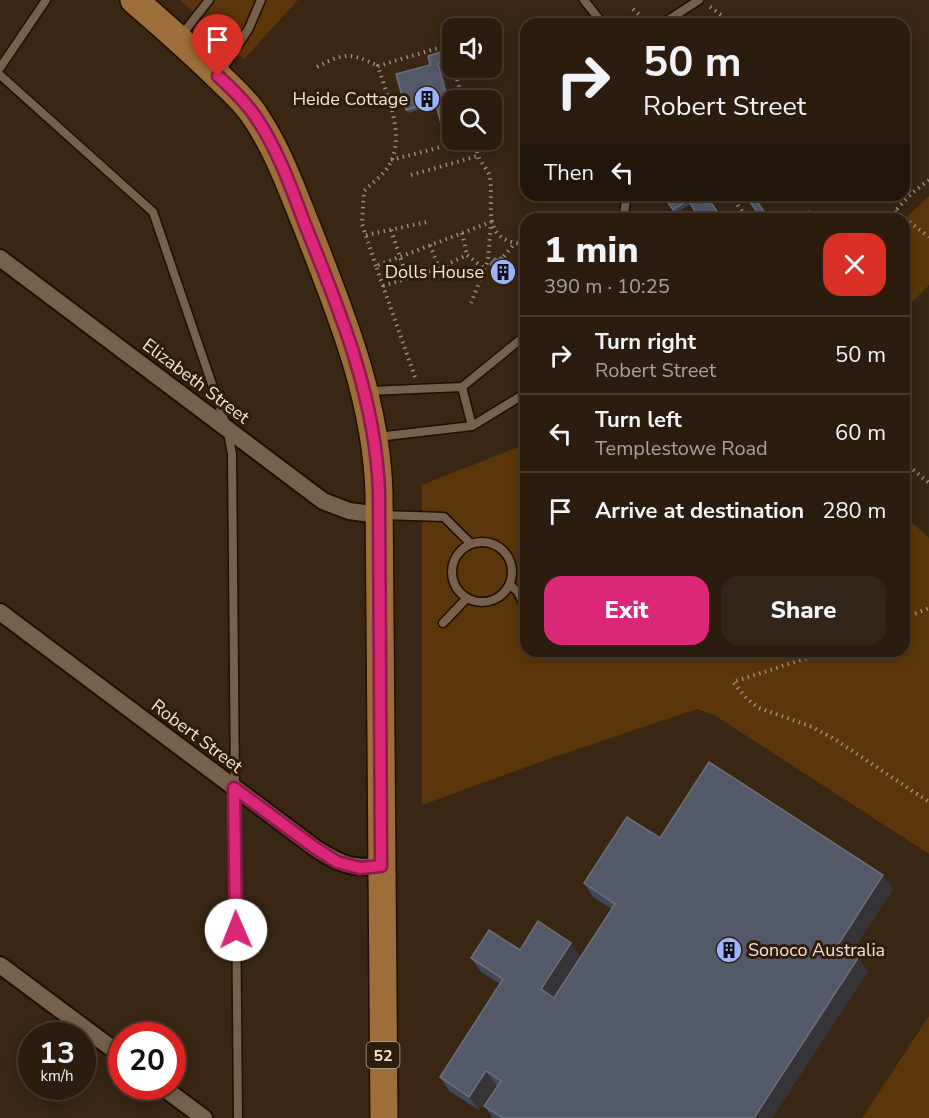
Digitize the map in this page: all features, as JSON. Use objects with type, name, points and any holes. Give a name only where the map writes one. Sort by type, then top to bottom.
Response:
[{"type":"main road","name":"52","points":[[134,0],[218,76],[255,115],[280,163],[333,292],[365,391],[375,437],[378,471],[384,1118]]},
{"type":"street","name":"Elizabeth Street","points":[[0,258],[323,501],[349,512],[379,515]]},
{"type":"street","name":"Robert Street","points":[[0,612],[315,848],[337,862],[360,868],[381,866]]},
{"type":"street","points":[[0,965],[108,1046]]},
{"type":"street","points":[[180,1100],[204,1118]]},
{"type":"lane","points":[[0,68],[46,0]]},
{"type":"lane","points":[[179,39],[210,0]]},
{"type":"lane","points":[[218,76],[249,28],[261,0]]},
{"type":"lane","points":[[584,0],[598,18]]},
{"type":"lane","points":[[672,18],[699,0]]},
{"type":"lane","points":[[0,75],[153,212],[227,428],[232,454],[238,1118]]},
{"type":"lane","points":[[365,391],[462,387],[520,341]]},
{"type":"lane","points":[[462,387],[472,426]]},
{"type":"lane","points":[[375,437],[472,426],[520,397]]},
{"type":"lane","points":[[379,515],[444,517],[471,544]]},
{"type":"lane","points":[[489,542],[504,551],[512,567],[510,585],[496,599],[476,602],[467,598],[454,584],[453,565],[462,549],[471,544],[489,542]]},
{"type":"lane","points":[[510,585],[520,596]]},
{"type":"lane","points":[[443,623],[467,598]]},
{"type":"path","points":[[699,0],[725,18]]},
{"type":"path","points":[[633,9],[645,18]]},
{"type":"path","points":[[317,67],[336,57],[356,55],[378,66],[442,47]]},
{"type":"path","points":[[378,66],[396,130],[396,145],[388,168],[364,191],[362,224],[419,389]]},
{"type":"path","points":[[457,78],[460,90]]},
{"type":"path","points":[[390,160],[442,147]]},
{"type":"path","points":[[471,303],[488,260],[491,222],[490,176],[476,150]]},
{"type":"path","points":[[411,175],[478,156]]},
{"type":"path","points":[[910,196],[929,180]]},
{"type":"path","points":[[735,201],[743,213]]},
{"type":"path","points":[[899,213],[896,211],[905,201]]},
{"type":"path","points":[[366,235],[427,222]]},
{"type":"path","points":[[376,266],[491,222]]},
{"type":"path","points":[[491,222],[504,239],[520,244]]},
{"type":"path","points":[[910,222],[929,237]]},
{"type":"path","points":[[391,230],[407,279]]},
{"type":"path","points":[[462,233],[467,255],[485,269]]},
{"type":"path","points":[[501,261],[514,244]]},
{"type":"path","points":[[430,245],[439,268]]},
{"type":"path","points":[[383,286],[439,268],[467,255]]},
{"type":"path","points":[[910,467],[929,483]]},
{"type":"path","points":[[910,616],[929,608]]},
{"type":"path","points":[[810,657],[732,682],[747,699],[759,708],[812,727],[836,740],[929,802]]},
{"type":"shaded area","points":[[180,0],[298,0],[244,59]]},
{"type":"shaded area","points":[[929,196],[929,285],[911,303],[910,302],[910,214]]},
{"type":"shaded area","points":[[520,446],[520,657],[910,657],[910,521],[929,538],[929,854],[714,715],[697,709],[551,758],[422,805],[422,485]]},
{"type":"shaded area","points":[[929,1016],[929,1118],[862,1118]]},
{"type":"building","name":"Heide Cottage","points":[[442,52],[442,62],[438,63],[445,90],[442,90],[442,127],[435,101],[406,110],[396,74],[430,65],[428,56]]},
{"type":"building","points":[[667,201],[686,201],[673,210]]},
{"type":"building","points":[[689,201],[710,201],[718,213],[696,213]]},
{"type":"building","points":[[749,201],[757,201],[765,213],[758,213]]},
{"type":"building","points":[[501,257],[509,264],[501,273],[490,264],[495,258],[498,260]]},
{"type":"building","name":"Sonoco Australia","points":[[709,762],[883,875],[838,945],[858,958],[754,1118],[503,1118],[484,1106],[501,1081],[486,1071],[469,1097],[440,1077],[503,979],[471,958],[489,930],[520,950],[538,921],[571,943],[541,989],[554,998],[615,904],[584,883],[627,817],[660,838]]},
{"type":"place","name":"Heide Cottage","points":[[427,99]]},
{"type":"place","name":"Dolls House","points":[[503,272]]},
{"type":"place","name":"Sonoco Australia","points":[[729,950]]},
{"type":"route","points":[[218,76],[255,115],[267,136],[333,292],[356,358],[371,415],[379,493],[381,866],[360,868],[337,862],[234,788],[236,930]]}]
